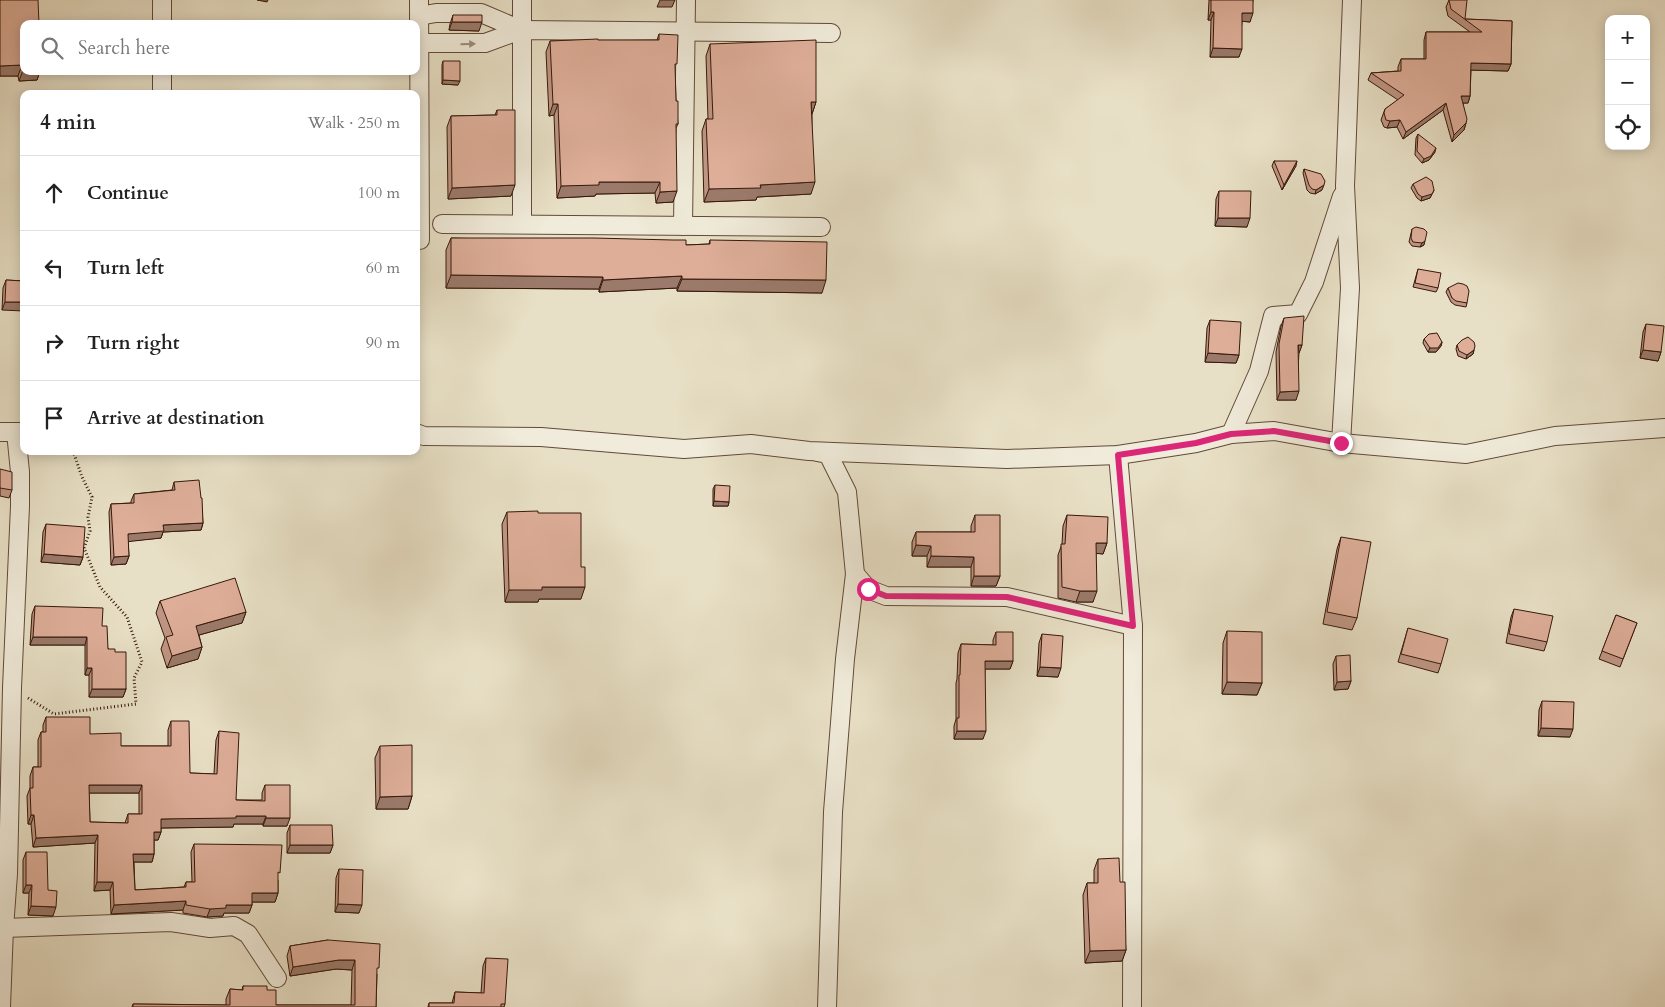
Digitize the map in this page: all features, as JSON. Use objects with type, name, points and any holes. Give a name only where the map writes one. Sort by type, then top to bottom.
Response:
[{"type":"street","points":[[162,0],[162,20]]},
{"type":"street","points":[[522,0],[522,224]]},
{"type":"street","points":[[683,226],[686,0]]},
{"type":"street","points":[[1341,443],[1350,288],[1345,186],[1352,0]]},
{"type":"street","points":[[419,8],[436,13],[481,13],[521,30]]},
{"type":"street","points":[[420,240],[420,43],[485,43],[521,30],[831,33]]},
{"type":"street","points":[[162,75],[162,90]]},
{"type":"street","points":[[1231,434],[1259,371],[1274,316],[1298,314],[1314,282],[1345,186]]},
{"type":"street","points":[[442,224],[821,227]]},
{"type":"street","points":[[809,451],[1007,459],[1118,455],[1196,443],[1231,434],[1274,431],[1341,443],[1466,454],[1555,436],[1665,428]]},
{"type":"street","points":[[1,1007],[8,874],[12,688],[20,506],[20,472],[13,432]]},
{"type":"street","points":[[420,434],[541,437],[684,449],[751,444],[828,454],[847,492],[854,574],[833,812],[826,1007]]},
{"type":"street","points":[[1118,455],[1133,626],[1132,1007]]},
{"type":"street","points":[[854,574],[868,589],[886,596],[1007,597],[1133,626]]},
{"type":"street","points":[[4,928],[171,922],[210,928],[234,926],[248,934],[277,978]]},
{"type":"path","points":[[12,688],[54,714],[136,704],[134,678],[142,662],[127,617],[100,587],[84,548],[90,531],[88,517],[92,497],[76,455]]},
{"type":"building","points":[[0,0],[38,0],[39,20],[20,20],[20,65],[0,66]]},
{"type":"building","points":[[1211,0],[1253,0],[1253,13],[1242,13],[1242,49],[1213,48],[1214,12],[1211,12]]},
{"type":"building","points":[[1449,0],[1467,0],[1465,19],[1512,21],[1511,64],[1471,63],[1470,96],[1461,96],[1467,119],[1466,123],[1454,135],[1446,103],[1406,132],[1400,120],[1386,120],[1384,113],[1385,109],[1404,95],[1371,73],[1401,71],[1401,59],[1426,59],[1426,32],[1482,32],[1451,9]]},
{"type":"building","points":[[453,15],[482,15],[482,22],[452,22]]},
{"type":"building","points":[[659,34],[678,35],[677,64],[675,64],[676,101],[678,101],[678,124],[676,124],[677,191],[660,192],[660,182],[599,182],[599,185],[561,186],[558,104],[553,104],[550,41],[598,39],[659,40]]},
{"type":"building","points":[[816,40],[816,102],[811,102],[815,182],[760,185],[761,188],[709,189],[706,119],[713,119],[710,44]]},
{"type":"building","points":[[443,61],[460,61],[460,81],[443,80]]},
{"type":"building","points":[[497,110],[515,110],[515,185],[452,188],[451,116],[497,115]]},
{"type":"building","points":[[1418,134],[1436,148],[1431,156],[1424,159],[1417,151]]},
{"type":"building","points":[[1274,161],[1297,161],[1284,185]]},
{"type":"building","points":[[1304,169],[1321,174],[1325,181],[1324,185],[1316,190],[1312,189]]},
{"type":"building","points":[[1426,177],[1432,181],[1434,190],[1432,194],[1422,197],[1418,194],[1413,184]]},
{"type":"building","points":[[1219,191],[1251,191],[1250,218],[1218,218]]},
{"type":"building","points":[[1416,227],[1427,232],[1425,241],[1422,243],[1413,242],[1411,238],[1412,229]]},
{"type":"building","points":[[451,238],[686,240],[686,245],[710,244],[710,240],[827,242],[826,280],[682,279],[682,276],[603,280],[603,277],[451,275]]},
{"type":"building","points":[[1418,269],[1441,273],[1438,288],[1415,283]]},
{"type":"building","points":[[6,280],[20,281],[20,302],[5,302]]},
{"type":"building","points":[[1458,283],[1467,286],[1469,291],[1467,303],[1456,301],[1452,298],[1448,288]]},
{"type":"building","points":[[1304,316],[1302,345],[1298,345],[1299,391],[1280,392],[1279,344],[1284,318]]},
{"type":"building","points":[[1210,320],[1241,322],[1239,355],[1208,353]]},
{"type":"building","points":[[1646,324],[1664,326],[1661,352],[1643,350]]},
{"type":"building","points":[[1437,333],[1442,342],[1438,348],[1430,348],[1424,339],[1429,334]]},
{"type":"building","points":[[1468,337],[1474,342],[1475,346],[1474,350],[1467,355],[1459,351],[1457,345]]},
{"type":"building","points":[[0,469],[12,472],[12,490],[0,488]]},
{"type":"building","points":[[199,480],[203,523],[163,525],[164,531],[128,534],[129,556],[114,557],[111,504],[134,503],[134,494],[175,490],[174,482]]},
{"type":"building","points":[[715,485],[730,486],[729,502],[714,501]]},
{"type":"building","points":[[538,511],[538,513],[581,513],[581,567],[585,567],[585,587],[542,587],[542,590],[509,590],[507,512]]},
{"type":"building","points":[[975,515],[1000,515],[1000,576],[974,576],[974,557],[931,556],[931,546],[916,545],[916,532],[975,532]]},
{"type":"building","points":[[1067,515],[1108,517],[1107,543],[1096,543],[1097,591],[1080,591],[1062,587],[1061,544],[1065,544]]},
{"type":"building","points":[[46,524],[85,527],[83,557],[44,554]]},
{"type":"building","points":[[1341,537],[1371,542],[1357,618],[1327,612]]},
{"type":"building","points":[[235,578],[246,612],[196,626],[202,647],[172,656],[166,637],[173,635],[160,601]]},
{"type":"building","points":[[35,606],[103,608],[102,626],[107,626],[108,649],[115,649],[115,652],[126,652],[126,689],[92,689],[92,668],[87,668],[87,637],[33,637]]},
{"type":"building","points":[[1514,609],[1553,616],[1547,642],[1509,634]]},
{"type":"building","points":[[1616,615],[1637,623],[1623,659],[1602,651]]},
{"type":"building","points":[[1408,628],[1448,639],[1441,664],[1401,654]]},
{"type":"building","points":[[1227,631],[1262,632],[1262,683],[1227,682]]},
{"type":"building","points":[[996,632],[1013,632],[1013,661],[985,661],[986,731],[957,731],[961,644],[996,645]]},
{"type":"building","points":[[1042,634],[1063,636],[1061,668],[1040,667]]},
{"type":"building","points":[[1350,655],[1351,681],[1337,682],[1336,656]]},
{"type":"building","points":[[1542,701],[1574,702],[1573,729],[1541,728]]},
{"type":"building","points":[[46,717],[90,717],[90,734],[121,733],[121,746],[171,746],[171,721],[189,721],[190,773],[217,774],[219,731],[239,733],[236,800],[265,801],[265,785],[290,785],[290,818],[236,816],[236,818],[161,819],[161,832],[154,832],[154,854],[133,854],[135,890],[186,887],[186,882],[195,882],[194,844],[282,845],[280,873],[278,872],[278,893],[252,893],[252,905],[226,905],[226,908],[210,909],[186,905],[186,901],[114,905],[113,882],[97,882],[98,835],[36,838],[34,815],[31,815],[30,788],[33,788],[33,767],[41,767],[41,732],[46,732]],"holes":[[[89,785],[142,785],[142,814],[128,814],[128,823],[90,822]]]},
{"type":"building","points":[[412,745],[412,796],[380,797],[380,746]]},
{"type":"building","points":[[290,825],[332,825],[333,845],[290,845]]},
{"type":"building","points":[[26,852],[47,852],[48,890],[57,891],[56,907],[31,906],[32,885],[26,885]]},
{"type":"building","points":[[1119,858],[1120,882],[1125,882],[1126,950],[1090,951],[1087,883],[1098,883],[1098,859]]},
{"type":"building","points":[[339,869],[363,870],[362,905],[338,904]]},
{"type":"building","points":[[328,940],[380,944],[376,1007],[133,1007],[133,1004],[230,1005],[230,989],[243,990],[243,986],[267,986],[267,990],[276,990],[276,1005],[355,1005],[355,960],[339,960],[293,967],[290,946]]},
{"type":"building","points":[[486,958],[508,959],[505,1004],[501,1004],[501,1007],[429,1007],[429,1003],[454,1003],[455,992],[484,993]]},
{"type":"route","points":[[868,589],[886,596],[1007,597],[1133,626],[1118,455],[1196,443],[1231,434],[1274,431],[1341,443]]}]
